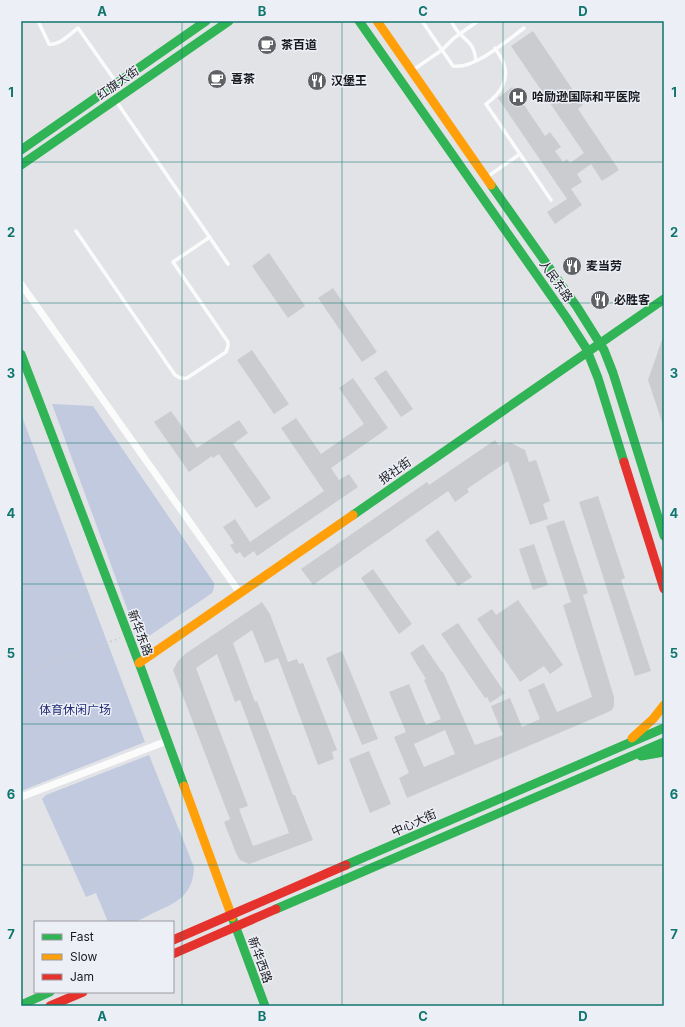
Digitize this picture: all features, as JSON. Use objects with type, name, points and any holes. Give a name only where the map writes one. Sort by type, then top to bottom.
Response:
[{"type":"main road","name":"红旗大街","points":[[21,150],[206,21]]},
{"type":"main road","name":"红旗大街","points":[[21,165],[229,21]]},
{"type":"main road","name":"人民东路","points":[[359,21],[566,317],[588,352],[598,378],[664,589]]},
{"type":"main road","name":"人民东路","points":[[377,21],[600,343],[613,373],[664,536]]},
{"type":"main road","name":"报社街","points":[[139,663],[664,300]]},
{"type":"main road","name":"新华东路","points":[[21,354],[139,663],[233,921]]},
{"type":"main road","points":[[612,750],[640,732],[664,705]]},
{"type":"main road","name":"中心大街","points":[[174,953],[233,921],[664,728]]},
{"type":"main road","name":"中心大街","points":[[174,940],[233,921],[664,742]]},
{"type":"main road","points":[[611,765],[642,755],[664,752]]},
{"type":"main road","name":"新华西路","points":[[233,921],[264,1006]]},
{"type":"main road","points":[[21,1004],[48,993]]},
{"type":"main road","points":[[50,1006],[81,993]]},
{"type":"street","points":[[21,284],[240,593]]},
{"type":"street","points":[[21,797],[167,741]]},
{"type":"lane","points":[[38,21],[49,44],[53,45],[78,28],[116,83]]},
{"type":"lane","points":[[422,21],[453,66],[465,66],[476,61],[524,28]]},
{"type":"lane","points":[[451,21],[459,34],[467,39],[472,45],[476,61]]},
{"type":"lane","points":[[412,71],[442,50],[459,34],[478,21]]},
{"type":"lane","points":[[495,48],[504,63],[504,81],[502,88],[494,98],[486,104],[551,200]]},
{"type":"lane","points":[[116,100],[228,264]]},
{"type":"lane","points":[[486,177],[520,154]]},
{"type":"lane","points":[[76,231],[175,375],[183,379],[187,378],[226,352],[228,349],[228,342],[173,262],[210,237]]},
{"type":"path","points":[[21,675],[128,635]]},
{"type":"green space","points":[[52,404],[93,406],[214,583],[212,593],[149,636],[140,636],[136,633]]},
{"type":"green space","name":"体育休闲广场","points":[[21,414],[145,742],[21,791]]},
{"type":"green space","points":[[149,755],[194,867],[193,877],[187,892],[176,902],[141,920],[108,921],[96,893],[86,897],[42,799],[46,795]]},
{"type":"building","points":[[533,31],[583,105],[578,109],[619,170],[602,181],[591,164],[577,174],[582,182],[571,189],[582,205],[555,224],[547,212],[567,199],[498,98],[512,87],[545,136],[550,132],[561,147],[555,151],[563,162],[567,159],[570,163],[584,153],[511,46]]},
{"type":"building","points":[[269,253],[305,306],[288,318],[252,266]]},
{"type":"building","points":[[333,288],[377,352],[362,362],[318,298]]},
{"type":"building","points":[[663,337],[664,425],[648,380]]},
{"type":"building","points":[[252,350],[289,404],[274,414],[237,360]]},
{"type":"building","points":[[386,370],[413,409],[401,417],[374,378]]},
{"type":"building","points":[[353,378],[388,428],[331,468],[339,480],[349,474],[358,487],[257,556],[254,551],[244,558],[240,552],[236,554],[230,545],[234,543],[223,527],[235,519],[250,542],[324,491],[281,428],[296,418],[321,454],[364,424],[339,388]]},
{"type":"building","points":[[171,411],[197,448],[239,420],[248,433],[233,444],[271,498],[256,508],[219,454],[213,458],[212,456],[189,472],[154,422]]},
{"type":"building","points":[[495,440],[498,445],[511,443],[525,450],[529,462],[536,460],[550,501],[543,504],[548,519],[530,525],[508,461],[467,489],[469,492],[455,502],[448,491],[313,585],[301,569],[427,482],[429,485]]},
{"type":"building","points":[[598,496],[625,578],[621,580],[651,671],[635,676],[579,502]]},
{"type":"building","points":[[564,520],[588,593],[583,595],[614,697],[614,706],[612,710],[407,798],[399,778],[409,773],[394,737],[406,732],[389,692],[409,684],[426,725],[441,719],[424,680],[426,679],[410,653],[423,644],[443,672],[475,745],[503,735],[491,706],[510,698],[522,727],[540,719],[528,690],[544,683],[557,712],[592,697],[563,605],[571,602],[546,526]],"holes":[[[445,730],[455,754],[424,767],[414,744]]]},
{"type":"building","points":[[438,530],[472,577],[458,586],[425,540]]},
{"type":"building","points":[[534,544],[548,585],[533,590],[519,549]]},
{"type":"building","points":[[373,569],[412,624],[399,634],[361,578]]},
{"type":"building","points":[[518,600],[563,665],[550,674],[544,666],[520,682],[477,619],[492,609],[496,615]]},
{"type":"building","points":[[262,602],[270,614],[288,662],[297,659],[299,664],[303,663],[337,750],[332,752],[334,759],[318,765],[278,658],[265,663],[252,630],[233,643],[255,702],[257,701],[293,795],[295,795],[313,840],[249,864],[240,860],[224,822],[230,819],[173,670],[178,661],[185,654]],"holes":[[[217,654],[235,702],[240,700],[289,833],[253,846],[239,809],[248,806],[196,668]]]},
{"type":"building","points":[[458,623],[505,693],[490,703],[441,634]]},
{"type":"building","points":[[342,651],[378,739],[362,745],[326,658]]},
{"type":"building","points":[[369,751],[391,804],[370,813],[349,759]]},
{"type":"traffic: fast","points":[[21,150],[206,21]]},
{"type":"traffic: fast","points":[[21,165],[229,21]]},
{"type":"traffic: fast","points":[[359,21],[566,317],[586,348],[598,378],[624,462]]},
{"type":"traffic: fast","points":[[491,185],[577,307],[604,350],[613,373],[664,536]]},
{"type":"traffic: fast","points":[[353,515],[664,299]]},
{"type":"traffic: fast","points":[[21,354],[142,671],[184,786]]},
{"type":"traffic: fast","points":[[346,865],[664,728]]},
{"type":"traffic: fast","points":[[276,909],[664,742]]},
{"type":"traffic: fast","points":[[641,756],[664,752]]},
{"type":"traffic: fast","points":[[232,917],[265,1006]]},
{"type":"traffic: fast","points":[[21,1005],[48,993]]},
{"type":"traffic: slow","points":[[377,21],[491,185]]},
{"type":"traffic: slow","points":[[139,663],[353,515]]},
{"type":"traffic: slow","points":[[632,738],[653,719],[664,705]]},
{"type":"traffic: slow","points":[[184,786],[232,917]]},
{"type":"traffic: jam","points":[[624,462],[664,589]]},
{"type":"traffic: jam","points":[[174,940],[346,865]]},
{"type":"traffic: jam","points":[[174,954],[276,909]]},
{"type":"traffic: jam","points":[[50,1006],[81,993]]},
{"type":"place","name":"茶百道","points":[[267,45]]},
{"type":"place","name":"喜茶","points":[[217,79]]},
{"type":"place","name":"汉堡王","points":[[317,81]]},
{"type":"place","name":"哈励逊国际和平医院","points":[[518,97]]},
{"type":"place","name":"麦当劳","points":[[572,266]]},
{"type":"place","name":"必胜客","points":[[600,300]]}]
